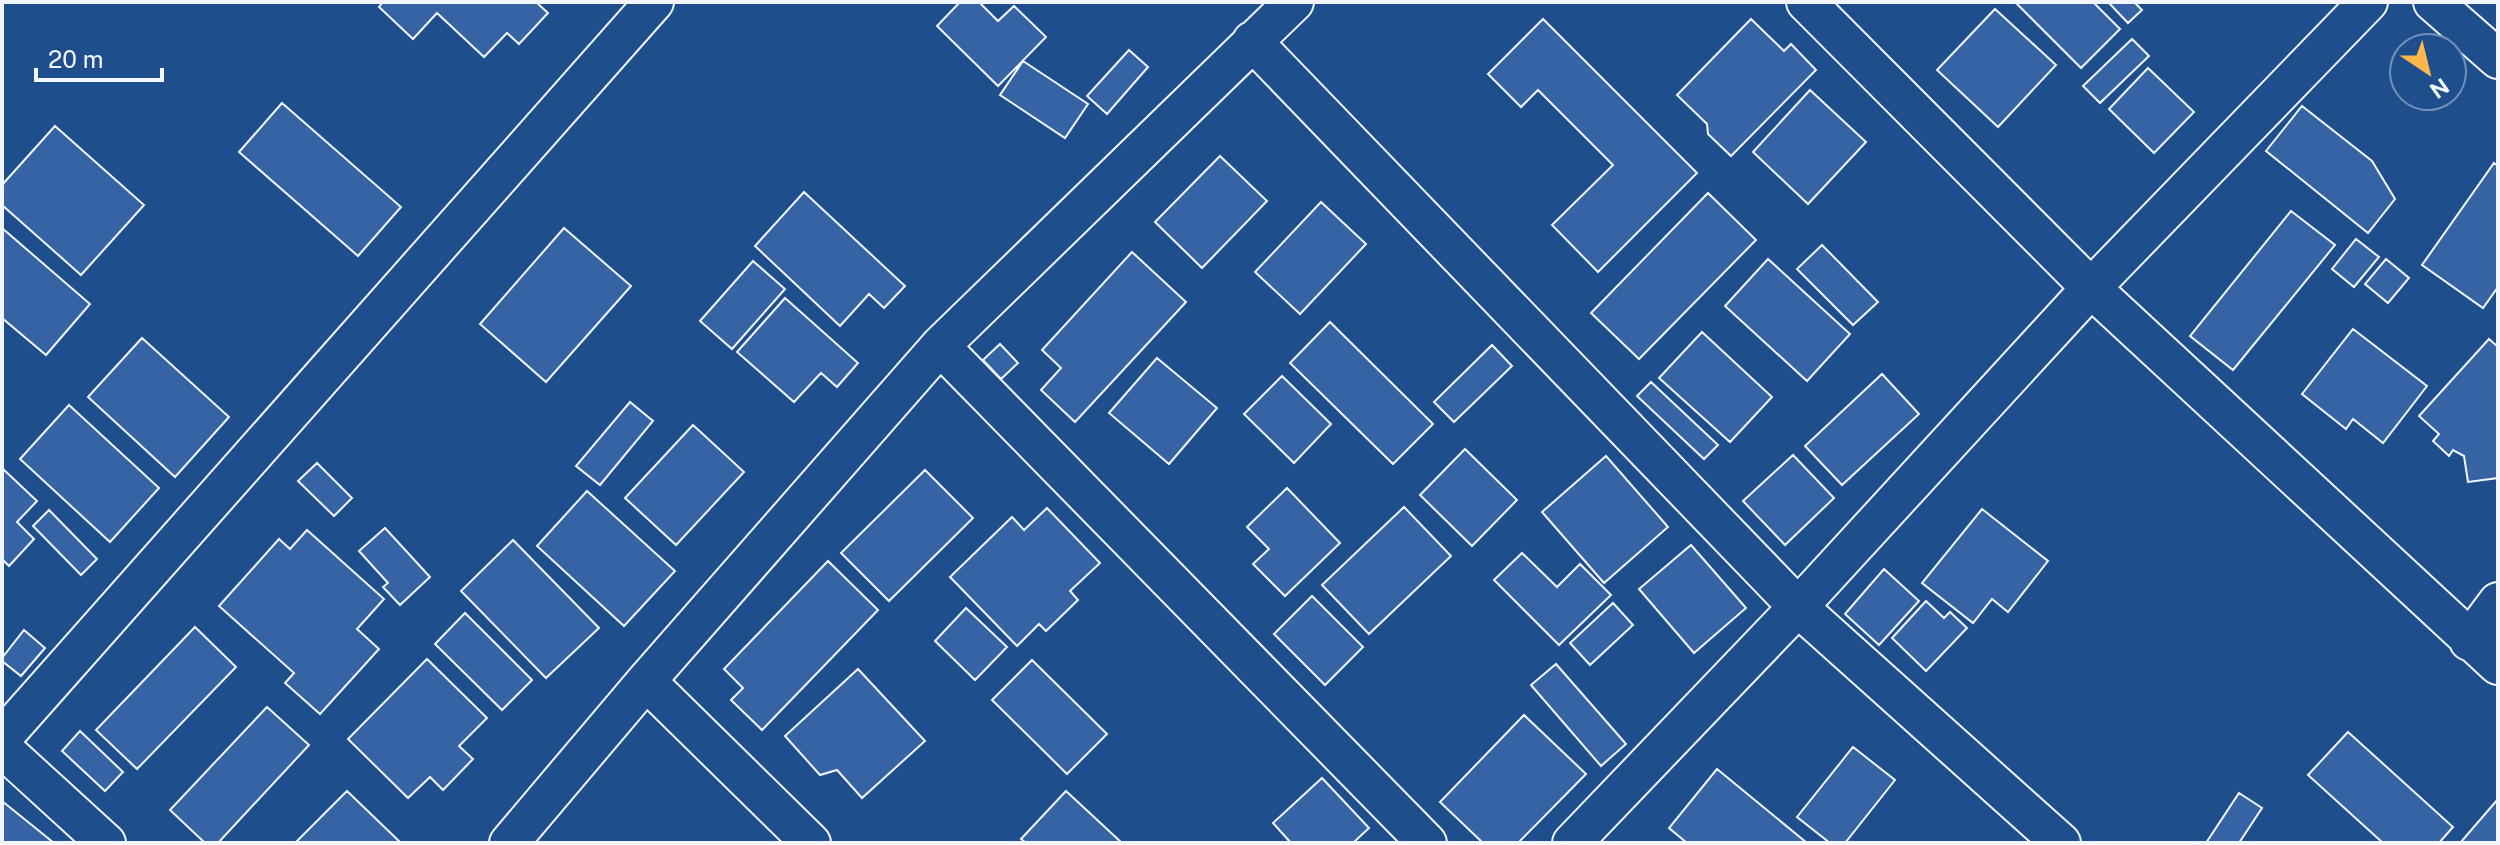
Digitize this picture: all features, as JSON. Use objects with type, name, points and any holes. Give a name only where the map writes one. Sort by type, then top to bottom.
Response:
[{"type":"street","points":[[2,738],[654,2]]},
{"type":"street","points":[[509,843],[646,681],[940,346],[1294,2]]},
{"type":"street","points":[[1806,2],[2091,288],[2498,665]]},
{"type":"street","points":[[1575,842],[1798,607],[2091,288],[2368,2]]},
{"type":"street","points":[[2433,2],[2498,59]]},
{"type":"street","points":[[1252,41],[1798,607],[2061,843]]},
{"type":"street","points":[[940,346],[1427,843]]},
{"type":"street","points":[[2469,641],[2498,602]]},
{"type":"street","points":[[646,681],[811,843]]},
{"type":"street","points":[[2,748],[106,843]]},
{"type":"building","points":[[383,2],[536,2],[548,13],[519,44],[507,33],[484,57],[437,13],[413,39],[379,7]]},
{"type":"building","points":[[960,2],[979,2],[998,21],[1014,6],[1046,37],[998,86],[937,26]]},
{"type":"building","points":[[2015,2],[2093,2],[2120,29],[2081,68]]},
{"type":"building","points":[[2108,2],[2134,2],[2142,10],[2128,23]]},
{"type":"building","points":[[1995,9],[2056,65],[1998,127],[1937,70]]},
{"type":"building","points":[[1543,19],[1697,173],[1598,272],[1552,225],[1613,165],[1538,90],[1521,107],[1488,74]]},
{"type":"building","points":[[1751,19],[1784,51],[1791,44],[1816,70],[1731,156],[1708,134],[1707,124],[1677,95]]},
{"type":"building","points":[[2132,39],[2149,56],[2100,103],[2083,86]]},
{"type":"building","points":[[1129,50],[1148,67],[1107,114],[1087,96]]},
{"type":"building","points":[[1023,61],[1088,104],[1065,138],[1000,95]]},
{"type":"building","points":[[2148,68],[2194,112],[2154,153],[2109,109]]},
{"type":"building","points":[[1810,90],[1866,142],[1808,204],[1753,152]]},
{"type":"building","points":[[282,103],[401,207],[358,256],[239,152]]},
{"type":"building","points":[[2302,106],[2372,161],[2395,199],[2368,233],[2266,151]]},
{"type":"building","points":[[55,126],[144,205],[81,275],[2,205],[2,185]]},
{"type":"building","points":[[1220,156],[1267,201],[1202,268],[1155,222]]},
{"type":"building","points":[[2494,163],[2498,166],[2498,287],[2483,308],[2422,265]]},
{"type":"building","points":[[804,192],[905,286],[884,308],[869,294],[840,326],[755,246]]},
{"type":"building","points":[[1708,193],[1756,240],[1639,359],[1591,313]]},
{"type":"building","points":[[1321,202],[1366,244],[1300,314],[1255,272]]},
{"type":"building","points":[[2291,211],[2335,245],[2233,370],[2190,336]]},
{"type":"building","points":[[2,228],[90,304],[46,355],[2,318]]},
{"type":"building","points":[[564,228],[631,286],[546,382],[480,324]]},
{"type":"building","points":[[2356,239],[2379,257],[2354,287],[2332,269]]},
{"type":"building","points":[[1822,245],[1878,302],[1853,325],[1797,269]]},
{"type":"building","points":[[1132,252],[1186,302],[1075,422],[1041,390],[1061,368],[1042,350]]},
{"type":"building","points":[[1768,259],[1850,334],[1807,381],[1725,306]]},
{"type":"building","points":[[2386,259],[2409,278],[2388,303],[2365,284]]},
{"type":"building","points":[[753,261],[785,289],[732,349],[700,321]]},
{"type":"building","points":[[785,298],[858,363],[837,387],[821,373],[794,402],[737,352]]},
{"type":"building","points":[[1330,322],[1433,424],[1393,464],[1290,363]]},
{"type":"building","points":[[2353,329],[2427,386],[2383,443],[2353,419],[2346,429],[2302,394]]},
{"type":"building","points":[[1702,332],[1772,397],[1730,442],[1659,378]]},
{"type":"building","points":[[142,338],[229,417],[175,477],[88,397]]},
{"type":"building","points":[[2489,339],[2498,347],[2498,478],[2468,482],[2464,456],[2453,450],[2449,456],[2433,441],[2439,434],[2419,416]]},
{"type":"building","points":[[1000,344],[1018,363],[1001,379],[983,360]]},
{"type":"building","points":[[1492,345],[1512,366],[1454,422],[1434,402]]},
{"type":"building","points":[[1157,358],[1217,408],[1169,464],[1109,413]]},
{"type":"building","points":[[1882,374],[1919,414],[1842,485],[1805,446]]},
{"type":"building","points":[[1282,376],[1331,424],[1294,463],[1244,414]]},
{"type":"building","points":[[1651,382],[1718,445],[1704,459],[1637,396]]},
{"type":"building","points":[[630,402],[653,421],[600,485],[576,466]]},
{"type":"building","points":[[69,405],[159,488],[110,542],[20,459]]},
{"type":"building","points":[[693,425],[744,472],[676,545],[625,498]]},
{"type":"building","points":[[1465,449],[1517,500],[1472,546],[1420,495]]},
{"type":"building","points":[[1793,455],[1834,498],[1785,545],[1743,501]]},
{"type":"building","points":[[1606,456],[1668,527],[1604,583],[1542,512]]},
{"type":"building","points":[[317,463],[352,498],[334,516],[298,481]]},
{"type":"building","points":[[2,468],[37,501],[17,522],[34,539],[9,566],[2,559]]},
{"type":"building","points":[[925,470],[973,518],[889,601],[841,553]]},
{"type":"building","points":[[1287,488],[1340,543],[1285,596],[1253,564],[1269,549],[1247,527]]},
{"type":"building","points":[[587,491],[675,571],[624,626],[537,546]]},
{"type":"building","points":[[1404,507],[1451,556],[1369,634],[1322,585]]},
{"type":"building","points":[[1047,508],[1100,563],[1070,591],[1078,600],[1046,631],[1039,624],[1017,646],[950,577],[1012,517],[1024,530]]},
{"type":"building","points":[[1982,509],[2048,561],[2008,612],[1992,599],[1973,623],[1922,583]]},
{"type":"building","points":[[49,510],[97,559],[81,575],[33,526]]},
{"type":"building","points":[[385,528],[430,577],[400,605],[383,587],[388,583],[359,551]]},
{"type":"building","points":[[307,530],[384,599],[357,629],[379,649],[320,714],[285,683],[294,673],[219,606],[279,539],[290,549]]},
{"type":"building","points":[[513,540],[599,628],[546,678],[461,591]]},
{"type":"building","points":[[1691,545],[1746,608],[1694,653],[1639,589]]},
{"type":"building","points":[[1522,553],[1557,587],[1580,564],[1611,595],[1559,645],[1494,580]]},
{"type":"building","points":[[828,561],[878,610],[762,730],[731,700],[743,688],[724,669]]},
{"type":"building","points":[[1884,569],[1919,601],[1879,645],[1845,614]]},
{"type":"building","points":[[1312,596],[1363,647],[1325,685],[1274,634]]},
{"type":"building","points":[[1926,601],[1944,618],[1950,612],[1967,628],[1926,671],[1892,638]]},
{"type":"building","points":[[1613,603],[1633,625],[1590,665],[1570,643]]},
{"type":"building","points":[[966,608],[1007,647],[975,680],[935,641]]},
{"type":"building","points":[[465,613],[532,680],[502,710],[435,644]]},
{"type":"building","points":[[195,627],[236,667],[137,769],[96,730]]},
{"type":"building","points":[[24,630],[45,648],[21,676],[2,658]]},
{"type":"building","points":[[427,659],[487,718],[459,746],[473,759],[443,790],[430,777],[408,798],[348,739]]},
{"type":"building","points":[[1032,660],[1107,734],[1067,774],[992,700]]},
{"type":"building","points":[[1556,664],[1626,744],[1601,766],[1531,685]]},
{"type":"building","points":[[858,669],[925,741],[862,798],[837,770],[820,775],[785,736]]},
{"type":"building","points":[[267,707],[309,745],[218,843],[205,843],[170,810]]},
{"type":"building","points":[[1524,715],[1586,774],[1518,843],[1483,843],[1440,802]]},
{"type":"building","points":[[80,731],[123,772],[105,791],[62,751]]},
{"type":"building","points":[[2348,732],[2453,827],[2439,843],[2383,843],[2308,775]]},
{"type":"building","points":[[1853,747],[1895,780],[1845,843],[1830,843],[1797,817]]},
{"type":"building","points":[[1717,769],[1807,843],[1687,843],[1669,828]]},
{"type":"building","points":[[1322,778],[1369,828],[1353,843],[1291,843],[1273,823]]},
{"type":"building","points":[[347,791],[401,843],[295,843]]},
{"type":"building","points":[[1066,791],[1122,843],[1026,843],[1021,839]]},
{"type":"building","points":[[2239,793],[2262,808],[2239,843],[2206,843]]},
{"type":"building","points":[[2498,799],[2498,843],[2460,843]]},
{"type":"building","points":[[2,801],[54,843],[2,843]]}]
